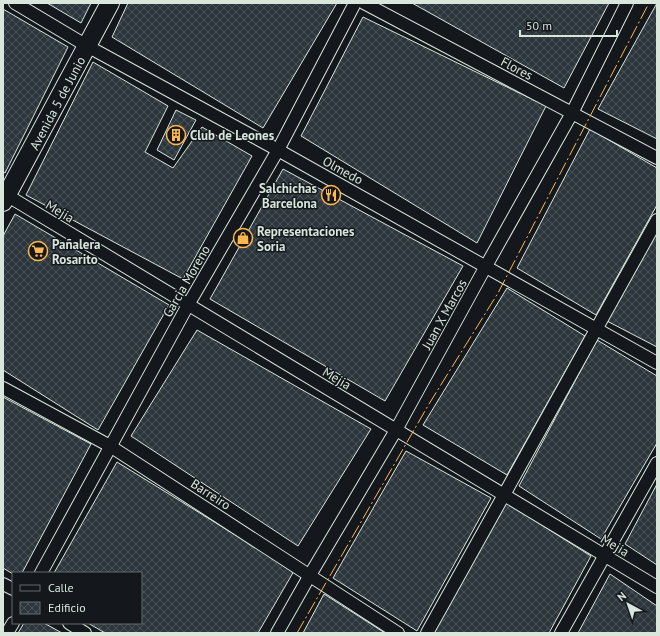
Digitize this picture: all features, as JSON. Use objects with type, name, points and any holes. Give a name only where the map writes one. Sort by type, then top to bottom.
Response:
[{"type":"main road","name":"Avenida 5 de Junio","points":[[4,197],[110,3]]},
{"type":"street","name":"Olmedo","points":[[15,3],[87,46],[278,150],[657,363]]},
{"type":"street","name":"Garcia Moreno","points":[[42,572],[188,305],[278,150],[355,3]]},
{"type":"street","name":"Flores","points":[[364,3],[657,158]]},
{"type":"street","name":"Juan X Marcos","points":[[277,633],[396,430],[572,113],[627,3]]},
{"type":"street","name":"Mejia","points":[[4,197],[188,305],[657,587]]},
{"type":"street","points":[[427,633],[657,220]]},
{"type":"street","name":"Barreiro","points":[[3,388],[110,446],[398,633]]},
{"type":"street","points":[[562,633],[657,463]]},
{"type":"street","points":[[3,584],[12,589]]},
{"type":"street","points":[[7,633],[12,624]]},
{"type":"street","points":[[71,624],[85,633]]},
{"type":"building","points":[[47,3],[91,3],[81,23]]},
{"type":"building","points":[[128,3],[337,3],[263,128],[112,37]]},
{"type":"building","points":[[412,3],[609,3],[564,88]]},
{"type":"building","points":[[657,3],[657,139],[598,109]]},
{"type":"building","points":[[3,9],[68,47],[5,173],[3,172]]},
{"type":"building","points":[[363,17],[546,106],[477,243],[301,136]]},
{"type":"building","points":[[93,62],[168,106],[145,152],[173,168],[202,127],[252,156],[183,279],[26,195]]},
{"type":"building","name":"Club de Leones","points":[[176,110],[196,120],[174,160],[157,150]]},
{"type":"building","points":[[590,129],[657,168],[657,205],[596,315],[517,268]]},
{"type":"building","points":[[283,169],[463,266],[385,401],[210,299]]},
{"type":"building","points":[[15,214],[169,305],[98,430],[3,370],[3,236]]},
{"type":"building","points":[[657,232],[657,347],[607,321]]},
{"type":"building","points":[[507,288],[585,336],[507,475],[423,425]]},
{"type":"building","points":[[197,330],[371,429],[298,546],[131,436]]},
{"type":"building","points":[[597,340],[657,376],[657,443],[601,539],[519,486]]},
{"type":"building","points":[[3,397],[91,444],[23,572],[12,572],[12,573],[3,568]]},
{"type":"building","points":[[406,451],[491,498],[417,631],[333,578]]},
{"type":"building","points":[[117,462],[294,571],[258,633],[105,633],[90,624],[142,624],[142,572],[55,572]]},
{"type":"building","points":[[657,484],[657,565],[625,544]]},
{"type":"building","points":[[505,502],[591,556],[549,633],[434,632]]},
{"type":"building","points":[[610,574],[657,606],[657,633],[578,633]]},
{"type":"building","points":[[324,594],[385,633],[303,633]]},
{"type":"building","points":[[23,624],[46,624],[62,633],[18,633]]},
{"type":"power","points":[[297,633],[429,404],[498,293],[649,3]]},
{"type":"place","name":"Club de Leones","points":[[176,135]]},
{"type":"place","name":"Salchichas Barcelona","points":[[331,195]]},
{"type":"place","name":"Representaciones Soria","points":[[243,238]]},
{"type":"place","name":"Pañalera Rosarito","points":[[38,251]]}]
